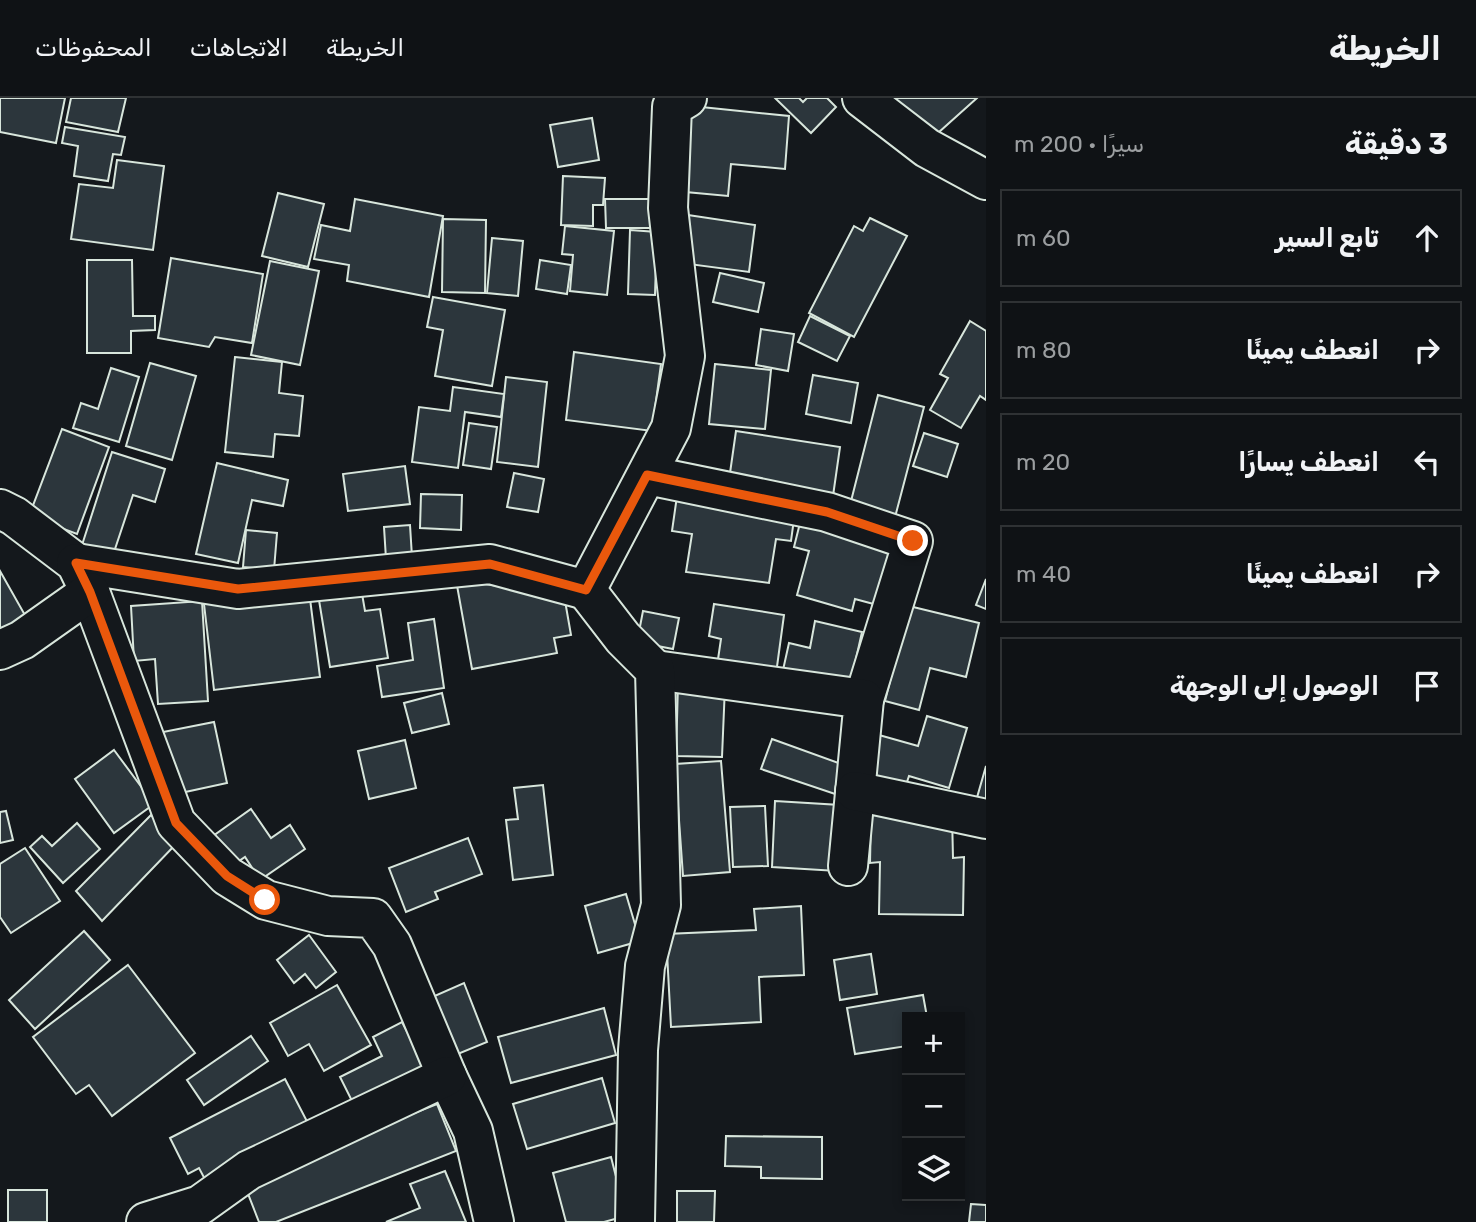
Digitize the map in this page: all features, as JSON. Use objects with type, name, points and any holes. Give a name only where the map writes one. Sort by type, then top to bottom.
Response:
[{"type":"street","points":[[586,590],[671,428],[685,356],[668,208],[672,107],[687,98]]},
{"type":"street","points":[[862,98],[927,148],[986,180]]},
{"type":"street","points":[[647,475],[827,512],[913,541],[864,699],[848,866]]},
{"type":"street","points":[[0,509],[14,516],[83,578],[176,823],[227,876],[265,900],[328,916],[373,918],[392,945],[473,1131],[494,1222]]},
{"type":"street","points":[[0,650],[22,639],[83,578],[238,589],[490,564],[586,590],[623,638],[656,670],[864,699]]},
{"type":"street","points":[[635,1222],[638,1051],[645,966],[660,905],[656,670]]},
{"type":"street","points":[[855,791],[986,819]]},
{"type":"street","points":[[146,1222],[200,1205],[249,1170],[447,1076]]},
{"type":"building","points":[[0,98],[65,98],[56,143],[0,132]]},
{"type":"building","points":[[71,98],[126,98],[118,132],[66,122]]},
{"type":"building","points":[[775,98],[799,98],[803,102],[807,98],[827,98],[836,107],[811,133]]},
{"type":"building","points":[[891,98],[977,98],[929,141]]},
{"type":"building","points":[[682,105],[789,116],[785,169],[731,164],[728,196],[675,191]]},
{"type":"building","points":[[592,118],[599,160],[558,167],[550,125]]},
{"type":"building","points":[[65,127],[125,137],[121,155],[113,154],[108,181],[74,176],[78,146],[62,143]]},
{"type":"building","points":[[117,160],[164,166],[153,250],[71,239],[79,184],[113,188]]},
{"type":"building","points":[[563,176],[605,178],[603,205],[593,205],[593,226],[561,225]]},
{"type":"building","points":[[278,193],[324,204],[308,267],[262,256]]},
{"type":"building","points":[[355,199],[443,216],[429,297],[347,281],[349,265],[314,259],[321,225],[350,231]]},
{"type":"building","points":[[605,199],[650,199],[650,228],[606,228]]},
{"type":"building","points":[[688,215],[755,225],[749,272],[681,263]]},
{"type":"building","points":[[870,218],[907,236],[854,337],[809,313],[854,226],[863,231]]},
{"type":"building","points":[[443,219],[486,220],[485,293],[442,292]]},
{"type":"building","points":[[565,226],[614,231],[607,295],[570,291],[573,255],[562,254]]},
{"type":"building","points":[[630,230],[657,232],[655,295],[628,294]]},
{"type":"building","points":[[492,238],[523,241],[518,296],[487,293]]},
{"type":"building","points":[[171,258],[263,274],[252,343],[215,337],[209,347],[158,338]]},
{"type":"building","points":[[87,260],[132,260],[133,316],[155,316],[155,330],[131,331],[131,353],[87,353]]},
{"type":"building","points":[[540,260],[571,265],[567,294],[536,289]]},
{"type":"building","points":[[270,261],[319,271],[300,365],[251,355]]},
{"type":"building","points":[[720,273],[764,283],[758,312],[713,302]]},
{"type":"building","points":[[433,297],[505,310],[492,386],[435,376],[443,330],[427,327]]},
{"type":"building","points":[[810,316],[850,336],[837,361],[798,342]]},
{"type":"building","points":[[970,321],[986,331],[986,400],[980,396],[961,428],[930,410],[948,378],[940,374]]},
{"type":"building","points":[[761,329],[794,334],[788,371],[756,365]]},
{"type":"building","points":[[574,352],[661,364],[652,431],[566,420]]},
{"type":"building","points":[[235,357],[282,362],[279,393],[303,396],[299,436],[275,434],[273,457],[225,452]]},
{"type":"building","points":[[150,363],[196,376],[172,460],[126,446]]},
{"type":"building","points":[[715,364],[771,370],[765,429],[709,424]]},
{"type":"building","points":[[111,368],[139,377],[119,442],[73,428],[81,403],[98,409]]},
{"type":"building","points":[[813,375],[858,383],[851,423],[806,414]]},
{"type":"building","points":[[506,377],[547,382],[538,467],[497,462]]},
{"type":"building","points":[[453,387],[504,394],[501,417],[465,412],[458,468],[412,462],[419,407],[450,411]]},
{"type":"building","points":[[878,395],[924,407],[894,521],[849,509]]},
{"type":"building","points":[[469,423],[497,427],[491,469],[463,465]]},
{"type":"building","points":[[62,429],[109,447],[77,534],[29,516]]},
{"type":"building","points":[[736,431],[840,447],[832,503],[728,487]]},
{"type":"building","points":[[924,433],[958,444],[947,477],[913,466]]},
{"type":"building","points":[[112,452],[165,469],[155,502],[133,495],[113,555],[82,545]]},
{"type":"building","points":[[217,463],[288,480],[283,506],[252,500],[238,563],[196,554]]},
{"type":"building","points":[[405,466],[410,504],[348,511],[343,474]]},
{"type":"building","points":[[514,473],[544,479],[538,512],[507,507]]},
{"type":"building","points":[[421,494],[462,495],[461,530],[420,528]]},
{"type":"building","points":[[677,496],[795,512],[791,541],[776,539],[769,583],[686,572],[692,534],[672,531]]},
{"type":"building","points":[[801,519],[897,546],[881,606],[855,599],[852,611],[797,595],[809,551],[794,547]]},
{"type":"building","points":[[410,525],[412,557],[386,559],[384,527]]},
{"type":"building","points":[[246,530],[277,533],[274,570],[243,567]]},
{"type":"building","points":[[0,571],[30,624],[0,641]]},
{"type":"building","points":[[986,579],[986,609],[976,605]]},
{"type":"building","points":[[456,580],[564,595],[571,635],[554,638],[557,653],[472,669]]},
{"type":"building","points":[[361,588],[365,611],[380,609],[388,658],[330,667],[318,594]]},
{"type":"building","points":[[309,591],[320,677],[214,690],[204,604]]},
{"type":"building","points":[[202,601],[208,701],[158,704],[155,659],[134,661],[131,606]]},
{"type":"building","points":[[714,604],[784,615],[776,674],[717,666],[721,639],[709,636]]},
{"type":"building","points":[[909,606],[979,623],[966,677],[930,668],[919,710],[885,701]]},
{"type":"building","points":[[643,611],[679,618],[673,649],[637,642]]},
{"type":"building","points":[[434,619],[444,688],[382,697],[377,666],[413,660],[408,623]]},
{"type":"building","points":[[815,621],[862,632],[849,690],[783,670],[789,643],[810,648]]},
{"type":"building","points":[[678,684],[725,686],[722,757],[676,756]]},
{"type":"building","points":[[442,693],[449,724],[412,733],[404,703]]},
{"type":"building","points":[[927,716],[967,728],[949,788],[909,776],[904,791],[866,780],[879,735],[918,746]]},
{"type":"building","points":[[214,722],[227,783],[176,794],[163,732]]},
{"type":"building","points":[[772,739],[844,765],[835,794],[761,769]]},
{"type":"building","points":[[405,740],[416,788],[369,799],[358,751]]},
{"type":"building","points":[[114,750],[154,804],[114,833],[75,779]]},
{"type":"building","points":[[721,761],[730,872],[683,876],[675,764]]},
{"type":"building","points":[[986,766],[986,804],[976,801]]},
{"type":"building","points":[[543,785],[553,875],[513,880],[506,820],[518,819],[514,788]]},
{"type":"building","points":[[775,801],[840,805],[837,871],[772,867]]},
{"type":"building","points":[[765,806],[768,866],[733,867],[730,807]]},
{"type":"building","points":[[251,809],[271,838],[290,825],[305,849],[260,880],[245,857],[233,865],[213,836]]},
{"type":"building","points":[[6,811],[13,840],[0,843],[0,812]]},
{"type":"building","points":[[151,815],[177,843],[102,921],[76,891]]},
{"type":"building","points":[[871,815],[952,815],[953,858],[964,857],[963,915],[879,914],[880,862],[870,863]]},
{"type":"building","points":[[77,823],[100,849],[63,883],[30,847],[42,836],[52,846]]},
{"type":"building","points":[[468,838],[482,874],[435,892],[438,899],[406,912],[389,868]]},
{"type":"building","points":[[25,848],[60,901],[11,933],[0,917],[0,864]]},
{"type":"building","points":[[626,894],[640,941],[598,953],[585,906]]},
{"type":"building","points":[[801,906],[804,975],[759,977],[761,1022],[671,1027],[666,934],[756,930],[754,909]]},
{"type":"building","points":[[84,931],[110,960],[35,1029],[9,1000]]},
{"type":"building","points":[[309,935],[336,972],[316,988],[305,974],[294,983],[277,960]]},
{"type":"building","points":[[871,954],[877,994],[840,1000],[834,960]]},
{"type":"building","points":[[128,965],[195,1053],[112,1116],[89,1085],[76,1094],[33,1037]]},
{"type":"building","points":[[464,983],[487,1042],[453,1056],[430,998]]},
{"type":"building","points":[[337,985],[371,1045],[324,1071],[309,1044],[288,1056],[270,1023]]},
{"type":"building","points":[[923,995],[926,1012],[902,1012],[902,1047],[855,1054],[847,1008]]},
{"type":"building","points":[[604,1008],[616,1055],[511,1083],[498,1037]]},
{"type":"building","points":[[402,1022],[426,1068],[354,1105],[340,1077],[382,1056],[373,1037]]},
{"type":"building","points":[[251,1036],[268,1061],[204,1105],[187,1080]]},
{"type":"building","points":[[602,1078],[615,1123],[527,1149],[513,1104]]},
{"type":"building","points":[[285,1079],[312,1131],[208,1185],[199,1168],[188,1174],[170,1138]]},
{"type":"building","points":[[437,1104],[456,1151],[276,1222],[259,1222],[243,1181]]},
{"type":"building","points":[[726,1136],[822,1137],[822,1179],[761,1178],[761,1167],[725,1166]]},
{"type":"building","points":[[611,1157],[626,1216],[604,1222],[566,1222],[553,1173]]},
{"type":"building","points":[[445,1171],[466,1222],[386,1222],[420,1208],[410,1184]]},
{"type":"building","points":[[8,1190],[47,1190],[47,1222],[8,1222]]},
{"type":"building","points":[[677,1191],[715,1191],[714,1222],[677,1222]]},
{"type":"building","points":[[971,1204],[986,1205],[986,1222],[969,1222]]},
{"type":"route","points":[[265,900],[227,876],[176,823],[90,592],[76,563],[238,589],[490,564],[586,590],[647,475],[827,512],[913,541]]}]
